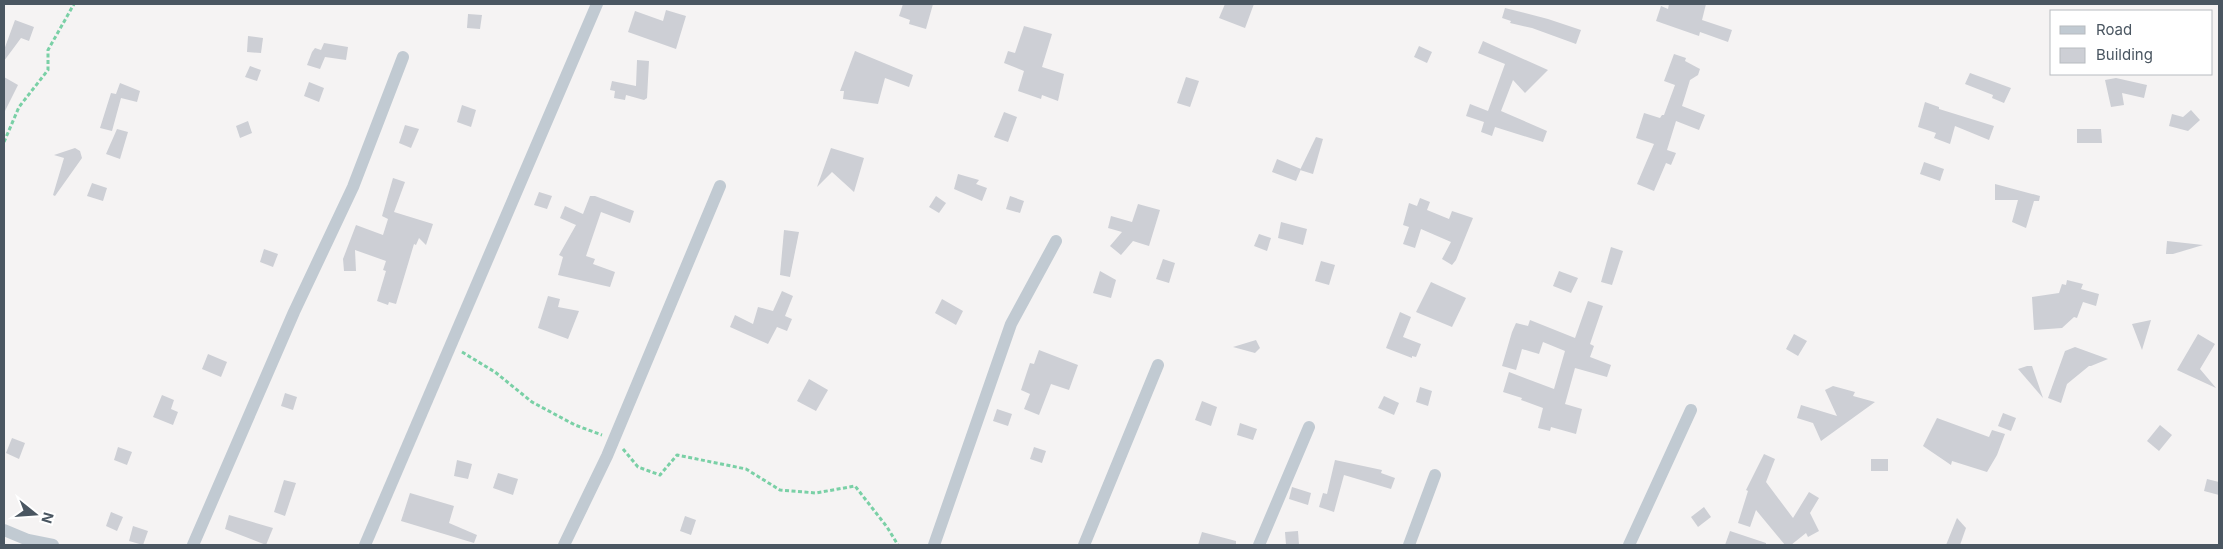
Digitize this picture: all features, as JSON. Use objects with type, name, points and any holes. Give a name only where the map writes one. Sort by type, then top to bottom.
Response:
[{"type":"street","points":[[365,545],[597,4]]},
{"type":"street","points":[[193,545],[294,312],[353,186],[403,57]]},
{"type":"street","points":[[564,545],[614,439],[720,186]]},
{"type":"street","points":[[934,545],[1011,324],[1056,241]]},
{"type":"street","points":[[1084,545],[1158,365]]},
{"type":"street","points":[[1630,545],[1692,410]]},
{"type":"street","points":[[1259,545],[1308,427]]},
{"type":"street","points":[[1409,545],[1435,475]]},
{"type":"street","points":[[4,530],[28,540],[53,545]]},
{"type":"path","points":[[4,142],[19,107],[48,70],[48,50],[74,4]]},
{"type":"path","points":[[451,345],[495,372],[532,402],[575,426],[614,439],[638,467],[660,475],[677,456],[746,469],[780,490],[816,493],[855,486],[887,526],[898,545]]},
{"type":"building","points":[[903,4],[933,4],[926,29],[909,24],[910,20],[899,16]]},
{"type":"building","points":[[1225,4],[1254,4],[1245,28],[1219,18]]},
{"type":"building","points":[[1669,4],[1706,4],[1702,20],[1732,30],[1728,42],[1700,32],[1699,36],[1656,21],[1661,6],[1668,9]]},
{"type":"building","points":[[1505,8],[1581,30],[1576,44],[1532,28],[1510,23],[1511,21],[1502,18]]},
{"type":"building","points":[[666,10],[686,16],[676,49],[628,32],[635,11],[663,21]]},
{"type":"building","points":[[468,14],[482,15],[480,29],[467,28]]},
{"type":"building","points":[[15,20],[34,27],[29,41],[21,38],[4,61],[4,50]]},
{"type":"building","points":[[1024,26],[1052,34],[1042,67],[1064,74],[1058,101],[1042,95],[1041,99],[1018,91],[1024,71],[1004,63],[1008,51],[1015,53]]},
{"type":"building","points":[[248,36],[263,38],[261,53],[247,52]]},
{"type":"building","points":[[1483,41],[1548,70],[1525,93],[1513,80],[1501,111],[1547,131],[1543,142],[1495,127],[1492,136],[1481,132],[1484,122],[1466,116],[1470,104],[1488,111],[1505,64],[1478,53]]},
{"type":"building","points":[[324,43],[348,47],[346,60],[325,57],[320,69],[307,65],[315,48],[321,50]]},
{"type":"building","points":[[1419,46],[1432,52],[1427,63],[1414,57]]},
{"type":"building","points":[[855,51],[913,75],[909,87],[885,78],[878,104],[843,99],[844,91],[840,91]]},
{"type":"building","points":[[1674,54],[1686,58],[1685,61],[1700,69],[1698,75],[1690,80],[1682,106],[1705,115],[1699,130],[1676,121],[1667,150],[1676,153],[1671,165],[1666,163],[1654,191],[1637,184],[1654,144],[1636,138],[1644,113],[1660,118],[1664,115],[1675,85],[1664,81]]},
{"type":"building","points":[[637,60],[649,61],[647,98],[644,100],[626,95],[625,100],[614,98],[615,91],[610,90],[612,81],[636,86]]},
{"type":"building","points":[[250,66],[261,70],[257,81],[245,77]]},
{"type":"building","points":[[1970,73],[2011,88],[2004,103],[1992,98],[1993,95],[1965,84]]},
{"type":"building","points":[[4,77],[18,85],[4,113]]},
{"type":"building","points":[[1186,77],[1199,81],[1190,107],[1177,103]]},
{"type":"building","points":[[2116,78],[2147,85],[2144,98],[2122,93],[2124,105],[2111,107],[2105,80]]},
{"type":"building","points":[[309,82],[324,88],[319,102],[304,96]]},
{"type":"building","points":[[120,83],[140,91],[137,102],[121,98],[112,131],[100,128],[111,93],[116,94]]},
{"type":"building","points":[[1925,102],[1939,107],[1939,109],[1994,126],[1989,140],[1955,126],[1950,144],[1934,138],[1936,133],[1918,127]]},
{"type":"building","points":[[462,105],[476,110],[471,127],[457,122]]},
{"type":"building","points":[[2191,110],[2200,120],[2188,131],[2169,126],[2172,114],[2183,117]]},
{"type":"building","points":[[1004,112],[1017,117],[1008,142],[994,137]]},
{"type":"building","points":[[248,121],[252,133],[240,138],[236,126]]},
{"type":"building","points":[[405,125],[419,129],[411,148],[399,143]]},
{"type":"building","points":[[117,129],[128,132],[120,159],[106,154]]},
{"type":"building","points":[[2077,129],[2101,129],[2102,143],[2077,143]]},
{"type":"building","points":[[1316,137],[1323,139],[1313,174],[1300,170]]},
{"type":"building","points":[[75,148],[80,151],[82,158],[55,196],[53,195],[64,158],[54,155]]},
{"type":"building","points":[[831,148],[864,158],[854,192],[832,172],[817,187]]},
{"type":"building","points":[[1277,159],[1301,169],[1296,181],[1272,172]]},
{"type":"building","points":[[1924,162],[1944,169],[1940,181],[1920,174]]},
{"type":"building","points":[[958,174],[979,180],[976,184],[987,188],[982,201],[954,189]]},
{"type":"building","points":[[393,178],[405,182],[394,212],[433,224],[426,245],[419,238],[416,245],[414,244],[396,304],[389,302],[388,305],[377,301],[386,271],[383,270],[386,261],[355,250],[356,271],[344,271],[343,259],[356,225],[383,235],[388,219],[382,216]]},
{"type":"building","points":[[92,183],[107,188],[103,201],[87,196]]},
{"type":"building","points":[[1995,184],[2040,196],[2039,201],[2034,201],[2026,228],[2012,222],[2018,200],[1995,200]]},
{"type":"building","points":[[539,192],[552,196],[547,209],[534,205]]},
{"type":"building","points":[[590,196],[595,196],[634,211],[630,223],[601,212],[586,256],[595,259],[593,264],[615,272],[610,287],[558,275],[563,257],[559,255],[576,225],[560,218],[565,206],[583,214]]},
{"type":"building","points":[[936,196],[946,203],[939,213],[929,207]]},
{"type":"building","points":[[1010,196],[1024,201],[1020,213],[1006,209]]},
{"type":"building","points":[[1420,198],[1430,202],[1427,210],[1449,219],[1452,211],[1473,218],[1456,260],[1452,265],[1442,259],[1451,242],[1421,229],[1415,248],[1403,244],[1409,227],[1403,225],[1409,203],[1417,206]]},
{"type":"building","points":[[1138,204],[1160,210],[1149,246],[1133,241],[1121,255],[1110,246],[1122,232],[1108,228],[1111,216],[1132,222]]},
{"type":"building","points":[[1281,222],[1307,229],[1303,245],[1278,238]]},
{"type":"building","points":[[784,230],[799,232],[790,277],[780,275]]},
{"type":"building","points":[[1259,234],[1271,238],[1267,251],[1254,246]]},
{"type":"building","points":[[2167,241],[2203,245],[2173,254],[2166,254]]},
{"type":"building","points":[[1611,247],[1623,251],[1612,285],[1601,282]]},
{"type":"building","points":[[264,249],[278,254],[273,267],[260,262]]},
{"type":"building","points":[[1163,259],[1175,263],[1169,283],[1156,279]]},
{"type":"building","points":[[1321,261],[1335,265],[1329,285],[1315,281]]},
{"type":"building","points":[[1100,271],[1116,280],[1111,298],[1093,293]]},
{"type":"building","points":[[1559,271],[1578,278],[1571,293],[1553,286]]},
{"type":"building","points":[[2067,280],[2083,284],[2081,289],[2099,294],[2096,306],[2083,302],[2077,318],[2074,317],[2062,328],[2034,330],[2032,297],[2059,293],[2062,284],[2066,285]]},
{"type":"building","points":[[1431,282],[1466,298],[1452,327],[1416,312]]},
{"type":"building","points":[[782,291],[793,296],[785,316],[792,319],[787,331],[777,327],[768,344],[730,327],[735,315],[753,324],[758,307],[773,311]]},
{"type":"building","points":[[548,296],[560,299],[558,307],[579,311],[568,339],[538,328]]},
{"type":"building","points":[[942,299],[963,311],[956,325],[935,313]]},
{"type":"building","points":[[1588,301],[1603,306],[1590,344],[1594,346],[1590,357],[1611,365],[1607,377],[1575,368],[1565,404],[1582,409],[1576,434],[1551,427],[1550,431],[1538,428],[1543,408],[1503,392],[1509,372],[1554,389],[1565,351],[1543,342],[1539,354],[1522,349],[1516,370],[1502,366],[1512,332],[1516,323],[1528,326],[1530,320],[1575,338]]},
{"type":"building","points":[[1400,312],[1411,317],[1403,337],[1421,344],[1416,357],[1412,356],[1412,358],[1386,348]]},
{"type":"building","points":[[2151,320],[2142,350],[2132,324]]},
{"type":"building","points":[[1794,334],[1807,341],[1798,356],[1786,349]]},
{"type":"building","points":[[2198,334],[2215,344],[2200,369],[2216,388],[2177,370]]},
{"type":"building","points":[[1256,340],[1260,348],[1255,353],[1233,347]]},
{"type":"building","points":[[2075,347],[2108,359],[2089,366],[2067,384],[2061,403],[2048,398],[2065,351]]},
{"type":"building","points":[[1039,350],[1078,365],[1069,390],[1051,384],[1039,415],[1024,409],[1030,394],[1021,390],[1030,363],[1034,364]]},
{"type":"building","points":[[208,354],[227,362],[221,377],[202,369]]},
{"type":"building","points":[[2032,366],[2043,398],[2018,369]]},
{"type":"building","points":[[809,379],[828,390],[816,411],[797,401]]},
{"type":"building","points":[[1833,386],[1855,392],[1853,396],[1875,402],[1821,441],[1813,423],[1797,418],[1801,405],[1837,416],[1825,390]]},
{"type":"building","points":[[1420,387],[1432,391],[1428,406],[1416,402]]},
{"type":"building","points":[[285,393],[297,397],[293,410],[281,406]]},
{"type":"building","points":[[162,395],[174,400],[171,409],[178,412],[173,425],[153,417]]},
{"type":"building","points":[[1384,396],[1399,403],[1394,415],[1378,408]]},
{"type":"building","points":[[1202,401],[1217,407],[1211,426],[1195,420]]},
{"type":"building","points":[[997,409],[1012,414],[1008,426],[993,421]]},
{"type":"building","points":[[2003,413],[2016,418],[2011,431],[1998,426]]},
{"type":"building","points":[[1937,418],[1989,437],[1992,430],[2005,434],[1997,455],[1987,472],[1952,461],[1951,465],[1923,446]]},
{"type":"building","points":[[1240,423],[1257,429],[1253,440],[1237,435]]},
{"type":"building","points":[[2160,425],[2172,435],[2159,451],[2147,441]]},
{"type":"building","points":[[12,438],[25,443],[19,459],[6,453]]},
{"type":"building","points":[[118,447],[132,452],[127,465],[114,460]]},
{"type":"building","points":[[1034,447],[1046,451],[1042,463],[1030,459]]},
{"type":"building","points":[[1764,454],[1775,459],[1766,482],[1793,518],[1809,492],[1819,498],[1810,513],[1819,531],[1808,537],[1806,533],[1791,545],[1785,545],[1756,510],[1750,527],[1738,523],[1748,491],[1746,490]]},
{"type":"building","points":[[1871,459],[1888,459],[1888,471],[1871,471]]},
{"type":"building","points":[[457,460],[472,464],[468,479],[454,476]]},
{"type":"building","points":[[1335,460],[1382,470],[1381,473],[1395,478],[1391,489],[1344,475],[1334,512],[1319,507],[1323,493],[1327,494]]},
{"type":"building","points":[[498,473],[518,479],[513,495],[493,488]]},
{"type":"building","points":[[2207,479],[2219,482],[2219,495],[2204,491]]},
{"type":"building","points":[[284,480],[296,483],[285,516],[274,512]]},
{"type":"building","points":[[1292,487],[1311,493],[1308,505],[1289,499]]},
{"type":"building","points":[[410,493],[454,506],[449,523],[477,535],[474,543],[401,521]]},
{"type":"building","points":[[1704,507],[1711,517],[1698,527],[1691,517]]},
{"type":"building","points":[[111,512],[123,517],[117,531],[106,526]]},
{"type":"building","points":[[229,515],[273,528],[266,545],[225,529]]},
{"type":"building","points":[[685,516],[696,520],[691,535],[680,531]]},
{"type":"building","points":[[1957,518],[1966,528],[1960,545],[1946,545]]},
{"type":"building","points":[[133,526],[148,531],[143,545],[129,541]]},
{"type":"building","points":[[1298,531],[1299,545],[1286,545],[1285,532]]},
{"type":"building","points":[[1730,531],[1766,543],[1766,545],[1725,545]]},
{"type":"building","points":[[1202,532],[1236,541],[1236,545],[1198,545]]}]
